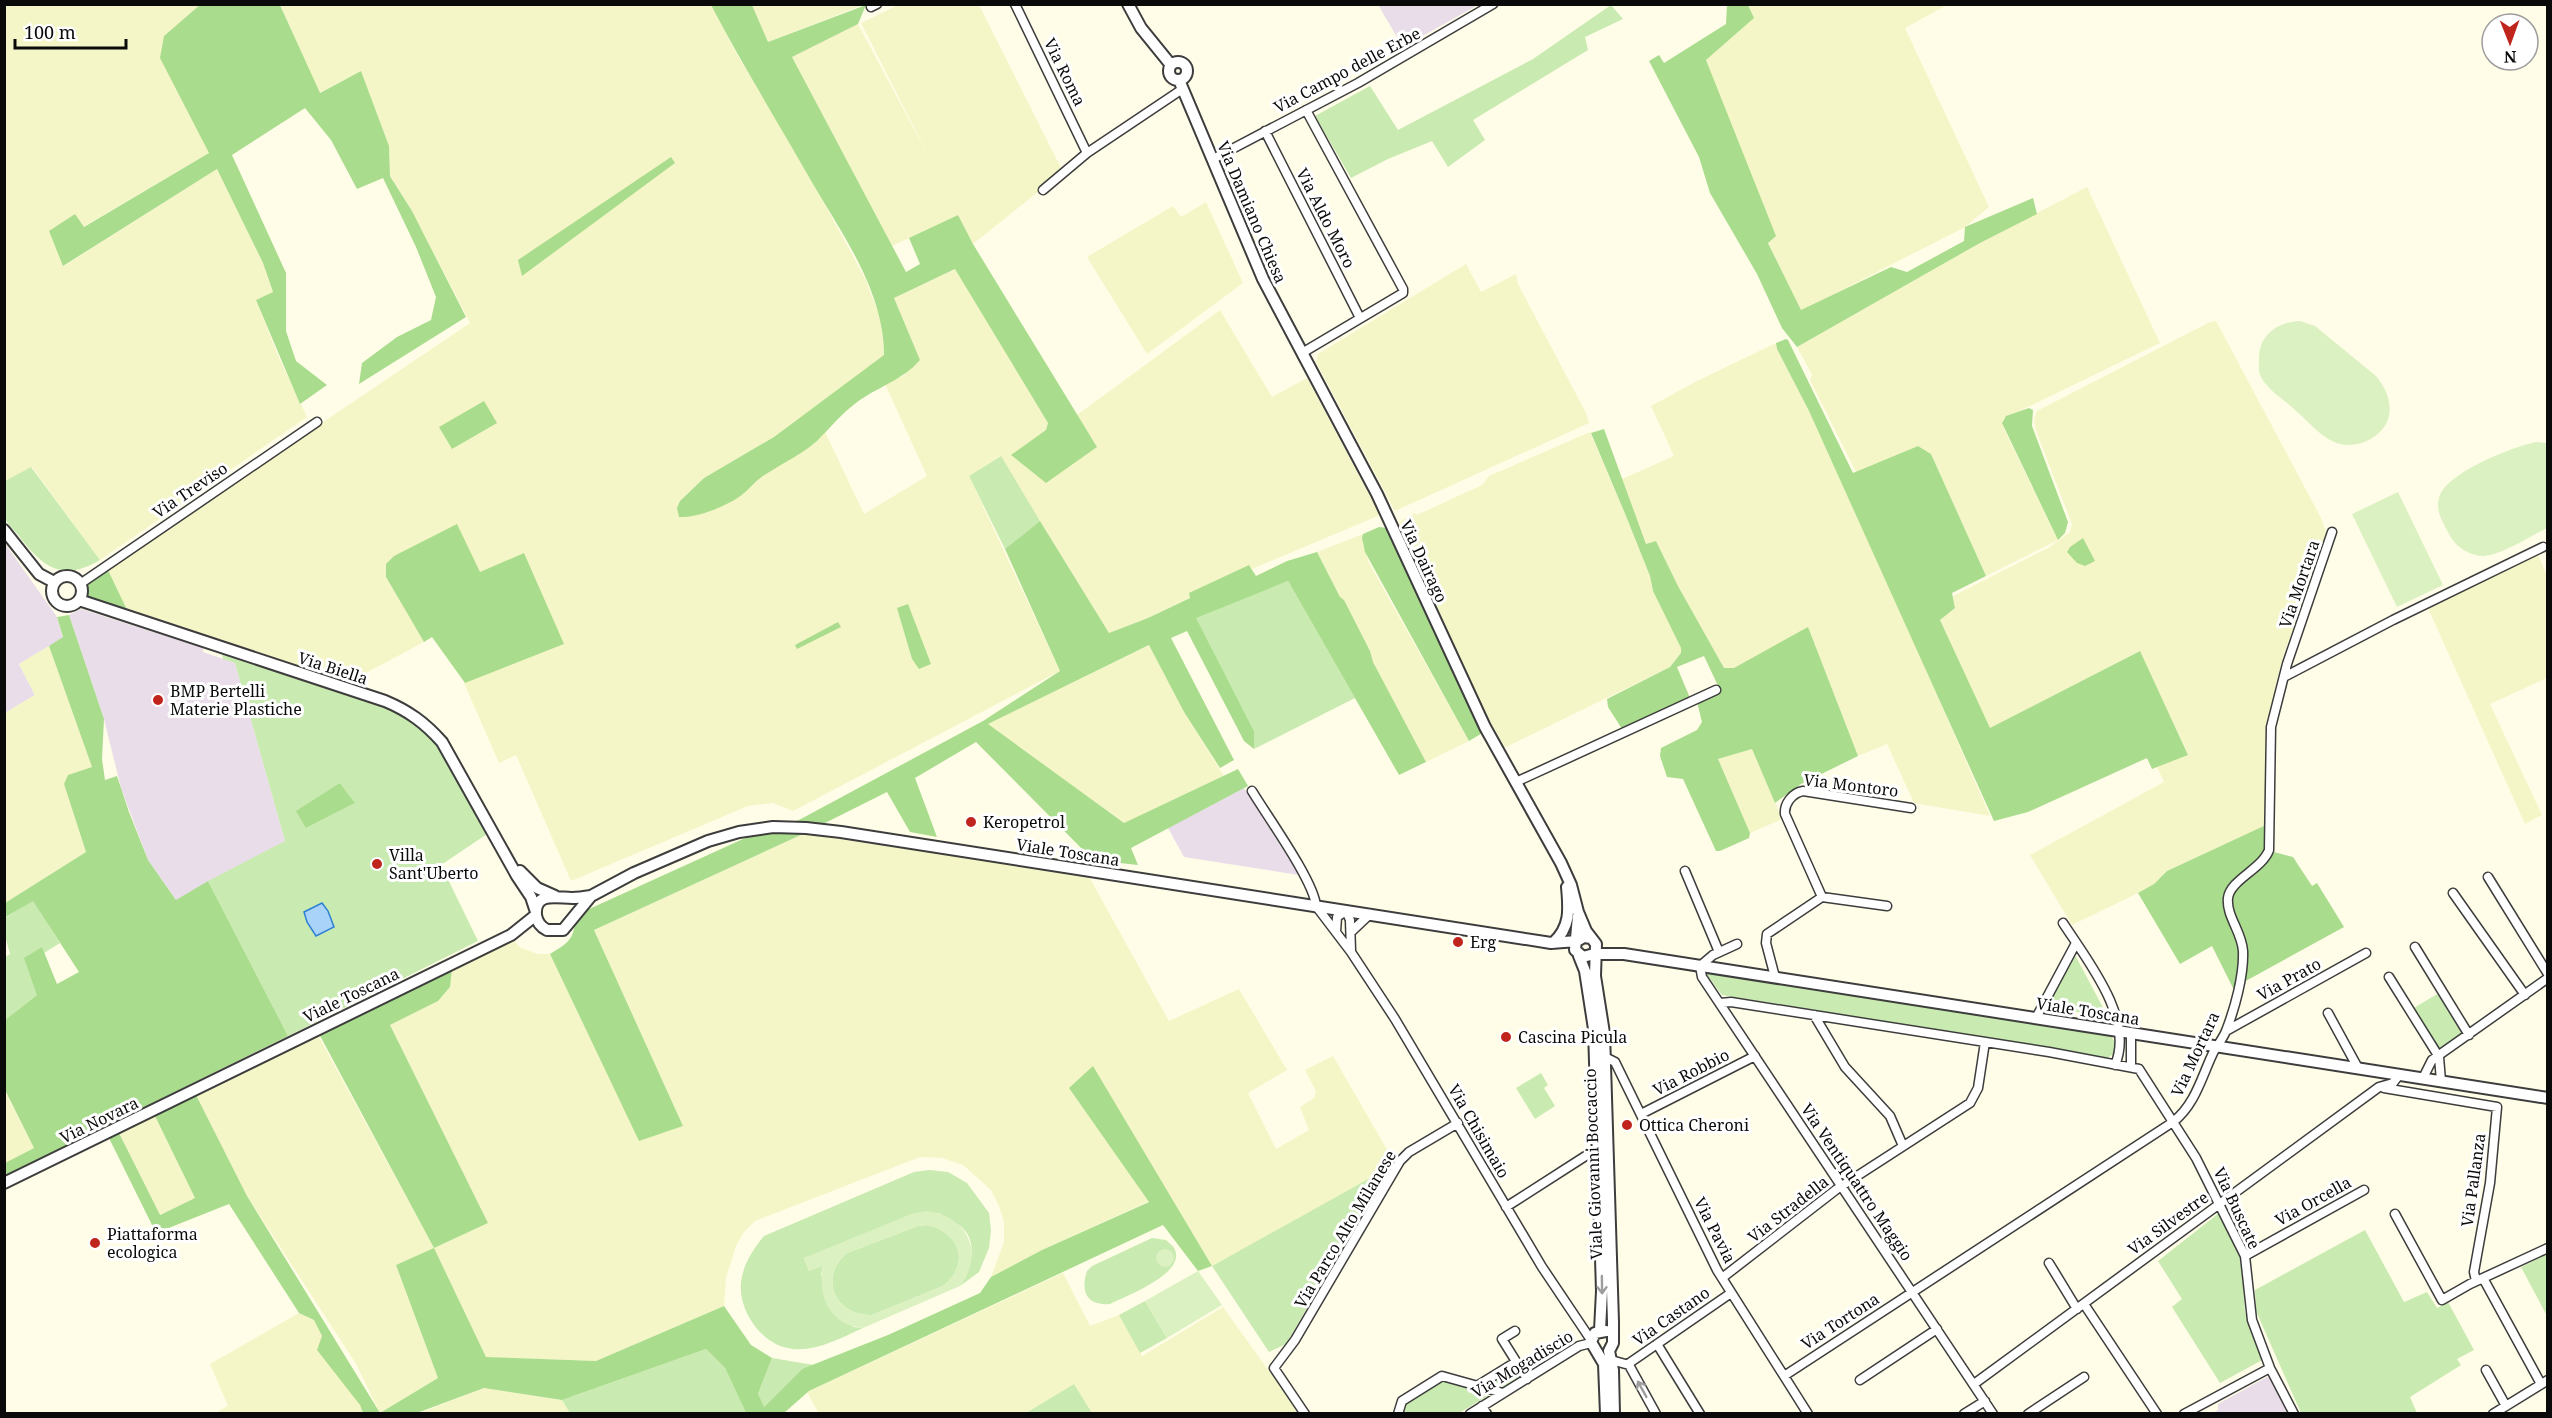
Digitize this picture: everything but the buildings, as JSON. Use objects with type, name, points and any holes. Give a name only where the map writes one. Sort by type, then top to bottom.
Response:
[{"type":"street","name":"Via Roma","points":[[1015,4],[1087,153]]},
{"type":"street","name":"Via Damiano Chiesa","points":[[1128,4],[1141,28],[1171,65],[1179,62],[1186,66],[1186,74],[1180,85],[1263,279],[1302,353]]},
{"type":"street","name":"Via Campo delle Erbe","points":[[1213,159],[1385,68],[1493,4]]},
{"type":"street","points":[[1043,190],[1087,153],[1180,85]]},
{"type":"street","points":[[1302,353],[1403,293],[1403,289],[1306,110]]},
{"type":"street","name":"Via Aldo Moro","points":[[1265,131],[1360,318]]},
{"type":"street","name":"Via Dairago","points":[[1302,353],[1377,494],[1477,710],[1566,872],[1578,912]]},
{"type":"street","name":"Via Treviso","points":[[80,584],[317,422]]},
{"type":"street","points":[[4,530],[39,574],[54,582]]},
{"type":"street","name":"Via Mortara","points":[[1913,1292],[2173,1122],[2187,1108],[2226,1031],[2236,994],[2243,953],[2241,939],[2228,899],[2234,886],[2263,861],[2269,850],[2270,733],[2284,677],[2332,532]]},
{"type":"street","points":[[2284,677],[2393,620],[2543,547]]},
{"type":"street","points":[[68,576],[80,584],[79,600],[68,606],[59,604],[53,597],[54,582],[68,576]]},
{"type":"street","name":"Via Biella","points":[[79,600],[385,701],[408,711],[426,723],[442,742],[531,897],[536,913]]},
{"type":"street","points":[[1516,783],[1716,690]]},
{"type":"street","name":"Via Chisimaio","points":[[1252,791],[1307,881],[1315,897],[1316,906],[1351,952],[1395,1019],[1542,1267],[1581,1325],[1594,1336]]},
{"type":"street","name":"Via Montoro","points":[[1822,897],[1785,814],[1785,806],[1796,793],[1803,791],[1911,808]]},
{"type":"street","name":"Viale Toscana","points":[[206,1084],[511,935],[532,930],[563,930],[591,896],[628,876],[708,841],[745,830],[790,827],[841,832],[1552,943],[1576,941]]},
{"type":"street","name":"Via Biella","points":[[507,858],[537,888],[559,897]]},
{"type":"street","points":[[1685,871],[1719,952]]},
{"type":"street","points":[[1552,943],[1563,932],[1568,919],[1566,872]]},
{"type":"street","points":[[2423,1078],[2431,1061],[2525,995],[2547,976],[2488,877]]},
{"type":"street","points":[[2453,893],[2525,995]]},
{"type":"street","name":"Viale Toscana","points":[[511,935],[536,913],[541,902],[559,897],[591,896]]},
{"type":"street","points":[[559,897],[571,906],[572,917]]},
{"type":"street","points":[[1776,977],[1766,943],[1767,934],[1822,897],[1887,906]]},
{"type":"street","points":[[1336,932],[1337,917],[1346,910]]},
{"type":"street","name":"Via Chisimaio","points":[[1346,910],[1350,920],[1351,952]]},
{"type":"street","points":[[1578,912],[1596,948],[1594,954],[1587,958],[1578,954],[1576,941],[1578,912]]},
{"type":"street","points":[[536,913],[540,925],[547,930]]},
{"type":"street","points":[[1349,935],[1354,926],[1370,914]]},
{"type":"street","points":[[2063,923],[2108,997],[2119,1031],[2120,1048],[2115,1065]]},
{"type":"street","points":[[1576,941],[1584,937],[1593,940]]},
{"type":"street","name":"Viale Toscana","points":[[1593,940],[1624,954]]},
{"type":"street","name":"Viale Toscana","points":[[1552,943],[1578,954]]},
{"type":"street","points":[[2036,1018],[2076,943]]},
{"type":"street","points":[[1700,966],[1719,952],[1737,944]]},
{"type":"street","points":[[2415,947],[2469,1035]]},
{"type":"street","name":"Viale Giovanni Boccaccio","points":[[1578,954],[1585,971],[1593,1021],[1602,1291],[1594,1336]]},
{"type":"street","name":"Viale Toscana","points":[[1594,954],[1624,954],[2547,1098]]},
{"type":"street","name":"Viale Giovanni Boccaccio","points":[[1594,954],[1595,978],[1604,1026],[1613,1339],[1606,1354],[1614,1413]]},
{"type":"street","name":"Via Prato","points":[[2226,1031],[2366,954]]},
{"type":"street","name":"Via Ventiquattro Maggio","points":[[1700,966],[1702,978],[1993,1413]]},
{"type":"street","points":[[2389,977],[2439,1057],[2440,1081]]},
{"type":"street","points":[[1720,1003],[1731,1002],[1814,1015],[2115,1065],[2131,1066],[2131,1033]]},
{"type":"street","points":[[2328,1013],[2358,1068]]},
{"type":"street","points":[[1814,1015],[1845,1067],[1890,1116],[1903,1146]]},
{"type":"street","name":"Via Stradella","points":[[1722,1278],[1842,1186],[1974,1099],[1979,1086],[1985,1042]]},
{"type":"street","name":"Via Robbio","points":[[1641,1114],[1755,1056]]},
{"type":"street","name":"Via Pavia","points":[[1605,1057],[1616,1062],[1722,1278],[1808,1413]]},
{"type":"street","name":"Via Buscate","points":[[2131,1066],[2141,1071],[2198,1162],[2245,1256],[2250,1312],[2270,1368],[2294,1413]]},
{"type":"street","points":[[2379,1087],[2385,1072]]},
{"type":"street","name":"Via Silvestre","points":[[1974,1384],[2379,1087],[2393,1083],[2399,1074]]},
{"type":"street","name":"Via Novara","points":[[4,1183],[206,1084]]},
{"type":"street","name":"Via Pallanza","points":[[2379,1087],[2498,1107],[2490,1183],[2474,1272],[2480,1280]]},
{"type":"street","name":"Via Parco Alto Milanese","points":[[1305,1413],[1274,1368],[1295,1340],[1401,1161],[1409,1152],[1458,1124]]},
{"type":"street","points":[[1506,1207],[1598,1148]]},
{"type":"street","name":"Via Orcella","points":[[2245,1256],[2364,1190]]},
{"type":"street","points":[[2395,1214],[2442,1300],[2547,1248]]},
{"type":"street","points":[[2049,1263],[2157,1413]]},
{"type":"street","points":[[2480,1280],[2544,1382],[2493,1413]]},
{"type":"street","name":"Via Tortona","points":[[1784,1376],[1913,1292]]},
{"type":"street","name":"Via Castano","points":[[1628,1364],[1731,1293]]},
{"type":"street","points":[[1860,1380],[1937,1329]]},
{"type":"street","points":[[1515,1331],[1502,1339],[1527,1379]]},
{"type":"street","points":[[1613,1339],[1610,1333],[1594,1336],[1594,1349],[1628,1364],[1656,1413]]},
{"type":"street","name":"Via Mogadiscio","points":[[1470,1413],[1485,1410],[1503,1393],[1594,1336]]},
{"type":"street","points":[[1657,1344],[1700,1413]]},
{"type":"street","points":[[1606,1354],[1606,1413]]},
{"type":"street","points":[[1477,1386],[1516,1362]]},
{"type":"street","points":[[2184,1413],[2270,1368]]},
{"type":"street","points":[[2486,1370],[2506,1406]]},
{"type":"street","points":[[1398,1413],[1402,1401],[1442,1376],[1503,1393]]},
{"type":"street","points":[[2028,1413],[2084,1377]]},
{"type":"street","points":[[1964,1413],[1985,1401]]},
{"type":"shaded area","points":[[1378,5],[1478,5],[1403,47]]},
{"type":"shaded area","points":[[4,542],[57,617],[63,638],[19,664],[35,695],[5,713]]},
{"type":"shaded area","points":[[81,609],[203,648],[203,652],[235,663],[285,841],[177,901],[148,860],[121,788],[104,719],[69,615]]},
{"type":"shaded area","points":[[1244,788],[1299,875],[1184,857],[1168,828]]},
{"type":"shaded area","points":[[2267,1377],[2271,1378],[2289,1413],[2211,1414],[2218,1410],[2218,1404]]},
{"type":"green space","points":[[201,4],[280,5],[320,93],[361,71],[389,146],[390,176],[412,211],[466,317],[359,384],[362,363],[397,337],[431,320],[436,297],[416,247],[383,178],[357,189],[331,140],[305,108],[232,155],[286,273],[286,331],[296,361],[327,385],[300,404],[256,300],[273,292],[263,263],[217,169],[63,266],[49,231],[75,214],[84,227],[209,153],[160,58],[164,36]]},
{"type":"green space","points":[[280,4],[711,5],[865,278],[881,320],[884,356],[774,437],[704,478],[680,501],[677,508],[684,517],[714,509],[740,496],[763,476],[816,441],[825,432],[864,514],[927,476],[885,384],[903,376],[920,360],[894,298],[956,269],[1048,423],[1046,430],[1097,447],[1077,415],[1220,310],[1272,397],[1307,378],[1380,515],[1252,569],[1249,565],[1189,594],[1191,597],[1148,618],[1109,633],[1000,456],[969,476],[1060,671],[793,811],[773,803],[748,806],[571,881],[516,755],[499,763],[464,683],[564,644],[480,573],[386,577],[424,642],[349,682],[129,614],[107,568],[470,323],[412,211],[390,175],[389,146],[361,71],[319,93]]},
{"type":"green space","points":[[5,5],[201,5],[164,36],[209,153],[83,227],[49,231],[64,266],[217,169],[263,263],[273,293],[256,300],[279,358],[307,417],[100,560],[32,467],[5,481]]},
{"type":"green space","points":[[711,5],[752,5],[768,42],[866,5],[858,24],[792,57],[906,272],[920,264],[909,238],[958,215],[973,244],[1097,447],[1046,483],[1011,455],[1046,430],[1048,423],[955,269],[894,298],[920,360],[913,367],[856,403],[811,446],[763,476],[739,497],[710,511],[694,516],[679,517],[677,508],[680,501],[704,478],[774,437],[884,355],[877,309],[860,266]]},
{"type":"green space","points":[[752,5],[863,5],[768,42]]},
{"type":"green space","points":[[898,5],[979,5],[1063,172],[973,244],[958,215],[892,246],[792,57],[858,24],[930,159],[861,23]]},
{"type":"green space","points":[[1611,5],[1623,19],[1585,37],[1588,50],[1473,120],[1485,140],[1448,167],[1432,141],[1388,159],[1351,178],[1315,116],[1370,86],[1398,130],[1533,59]]},
{"type":"green space","points":[[1727,5],[1748,5],[1754,18],[1706,60],[1776,236],[1768,243],[1801,310],[1891,267],[1907,272],[1964,241],[1965,227],[2033,198],[2037,214],[1980,243],[1797,347],[1782,328],[1757,274],[1710,193],[1699,157],[1649,61],[1659,55],[1664,63],[1726,24]]},
{"type":"green space","points":[[1748,5],[1947,5],[1905,28],[1989,207],[1965,227],[1801,311],[1768,242],[1706,60],[1753,18]]},
{"type":"green space","points":[[671,157],[675,163],[522,276],[518,260]]},
{"type":"green space","points":[[2087,187],[2160,343],[2003,419],[2004,429],[2058,540],[1986,576],[1931,454],[1918,446],[1856,472],[1810,380],[1812,375],[1797,347],[1980,243]]},
{"type":"green space","points":[[1206,202],[1243,283],[1147,354],[1087,257],[1173,206],[1181,217]]},
{"type":"green space","points":[[1466,264],[1481,292],[1516,274],[1518,284],[1586,413],[1589,423],[1395,511],[1316,362],[1318,354]]},
{"type":"green space","points":[[2216,321],[2321,518],[2326,532],[2325,543],[2284,653],[2276,684],[2267,735],[2268,824],[2167,871],[2154,884],[2072,925],[2030,855],[2164,782],[2157,767],[2188,754],[2139,651],[1990,729],[1940,620],[1955,608],[1953,596],[2048,548],[2070,532],[2072,524],[2036,431],[2034,419],[2037,411],[2210,322]]},
{"type":"green space","points":[[2300,321],[2315,326],[2376,376],[2383,386],[2388,397],[2389,416],[2383,429],[2371,439],[2347,445],[2332,441],[2264,382],[2259,368],[2260,350],[2266,336],[2277,327]]},
{"type":"green space","points":[[1786,339],[1853,473],[1918,446],[1931,454],[1986,576],[1952,593],[1955,608],[1940,620],[1990,728],[2140,651],[2188,755],[2152,769],[2147,758],[2028,812],[1994,821],[1809,411],[1777,349],[1776,343]]},
{"type":"green space","points":[[1776,343],[1903,617],[1990,816],[1914,803],[1887,744],[1858,756],[1808,628],[1734,669],[1724,668],[1678,586],[1656,541],[1646,544],[1622,479],[1674,456],[1651,406]]},
{"type":"green space","points":[[484,401],[497,423],[452,449],[439,427]]},
{"type":"green space","points":[[2029,408],[2033,410],[2032,426],[2068,522],[2065,533],[2058,540],[2002,423],[2006,416]]},
{"type":"green space","points":[[1604,429],[1646,544],[1656,541],[1678,586],[1724,668],[1734,668],[1808,627],[1858,756],[1801,784],[1775,803],[1752,749],[1718,759],[1750,833],[1749,838],[1720,851],[1716,851],[1683,779],[1667,777],[1660,756],[1661,748],[1697,730],[1702,722],[1697,702],[1720,690],[1704,656],[1677,667],[1690,698],[1622,729],[1608,707],[1607,699],[1670,667],[1681,653],[1681,648],[1653,591],[1650,576],[1591,433]]},
{"type":"green space","points":[[1590,432],[1650,576],[1653,591],[1681,648],[1681,653],[1670,667],[1506,747],[1481,704],[1399,522],[1482,485],[1489,476]]},
{"type":"green space","points":[[2536,442],[2547,443],[2547,528],[2508,549],[2491,555],[2474,555],[2460,548],[2450,536],[2439,513],[2439,498],[2444,489],[2453,479],[2481,462]]},
{"type":"green space","points":[[1001,456],[1040,521],[1005,549],[969,476]]},
{"type":"green space","points":[[31,467],[100,560],[75,570],[64,571],[55,568],[37,556],[7,523],[3,509],[5,481]]},
{"type":"green space","points":[[2398,492],[2443,585],[2397,607],[2352,514]]},
{"type":"green space","points":[[1040,521],[1109,633],[1190,598],[1189,593],[1249,565],[1256,576],[1287,561],[1317,552],[1340,597],[1344,600],[1370,651],[1373,662],[1426,762],[1399,775],[1288,581],[1196,618],[1254,731],[1254,749],[1244,741],[1187,631],[1171,638],[1234,760],[1220,768],[1184,712],[1149,645],[988,724],[1124,823],[1238,769],[1248,786],[1131,848],[1138,865],[1093,860],[976,742],[915,778],[937,837],[910,832],[887,792],[803,834],[594,930],[683,1126],[639,1141],[550,954],[570,939],[576,915],[743,839],[799,820],[983,721],[1060,671],[1005,549]]},
{"type":"green space","points":[[457,524],[480,572],[524,553],[564,644],[465,683],[432,637],[424,642],[386,577],[386,564],[394,556]]},
{"type":"green space","points":[[1379,527],[1387,528],[1484,732],[1469,741],[1365,552],[1363,534]]},
{"type":"green space","points":[[1363,534],[1363,544],[1369,563],[1469,741],[1426,762],[1317,552]]},
{"type":"green space","points":[[2083,538],[2095,561],[2085,566],[2077,563],[2067,552]]},
{"type":"green space","points":[[2538,554],[2547,576],[2547,678],[2490,704],[2542,815],[2525,824],[2428,608]]},
{"type":"green space","points":[[107,568],[129,614],[88,598],[88,582]]},
{"type":"green space","points":[[1288,581],[1355,698],[1254,749],[1254,731],[1195,617]]},
{"type":"green space","points":[[908,604],[931,664],[919,669],[912,659],[897,608]]},
{"type":"green space","points":[[69,615],[104,719],[102,759],[105,780],[117,776],[148,860],[176,900],[208,881],[288,1036],[5,1176],[5,1163],[34,1148],[5,1090],[5,1020],[37,995],[24,958],[42,947],[57,984],[79,972],[33,901],[4,918],[5,903],[86,852],[64,784],[68,775],[92,767],[49,646],[63,637],[57,617]]},
{"type":"green space","points":[[838,622],[841,627],[797,649],[795,645]]},
{"type":"green space","points":[[1150,645],[1184,712],[1224,776],[1124,823],[987,724]]},
{"type":"green space","points":[[49,646],[92,767],[68,775],[64,784],[86,852],[5,903],[5,713],[35,695],[19,664]]},
{"type":"green space","points":[[221,648],[406,713],[442,754],[487,834],[441,865],[478,941],[288,1036],[208,881],[285,841],[235,663],[223,659]],"holes":[[[340,783],[355,803],[306,828]]]},
{"type":"green space","points":[[1752,749],[1782,819],[1750,833],[1718,759]]},
{"type":"green space","points":[[340,783],[355,803],[306,828],[296,811]]},
{"type":"green space","points":[[2268,824],[2274,852],[2293,857],[2312,886],[2317,883],[2344,927],[2233,988],[2212,946],[2180,964],[2138,893],[2154,884],[2167,871]]},
{"type":"green space","points":[[803,834],[1088,875],[1169,1021],[1239,989],[1287,1070],[1248,1093],[1276,1149],[1309,1130],[1300,1107],[1314,1098],[1316,1091],[1305,1070],[1333,1056],[1393,1160],[1388,1168],[1212,1266],[1093,1067],[1069,1088],[1149,1201],[1042,1250],[991,1277],[1004,1242],[1004,1222],[991,1190],[963,1165],[942,1158],[920,1157],[755,1221],[744,1232],[736,1246],[726,1278],[724,1306],[596,1361],[486,1357],[434,1249],[396,1265],[438,1378],[380,1413],[356,1364],[247,1196],[196,1095],[318,1035],[434,1248],[488,1223],[390,1025],[438,1001],[450,987],[452,969],[513,940],[521,948],[538,954],[550,954],[639,1140],[683,1126],[594,930]]},
{"type":"green space","points":[[33,900],[60,943],[44,953],[42,948],[37,995],[5,1020],[5,957],[10,954],[5,936],[5,918]]},
{"type":"green space","points":[[2074,953],[2108,1017],[2046,1007]]},
{"type":"green space","points":[[452,969],[450,987],[438,1001],[390,1025],[488,1223],[434,1248],[318,1032]]},
{"type":"green space","points":[[1704,971],[2110,1035],[2116,1048],[2114,1053],[2107,1058],[1722,995]]},
{"type":"green space","points":[[2439,993],[2462,1033],[2440,1050],[2436,1048],[2412,1009]]},
{"type":"green space","points":[[1093,1066],[1212,1266],[1198,1271],[1163,1225],[809,1391],[784,1413],[746,1413],[725,1368],[706,1349],[562,1400],[484,1388],[417,1413],[380,1413],[438,1378],[396,1265],[434,1248],[486,1357],[596,1361],[724,1306],[751,1345],[772,1358],[758,1394],[764,1407],[802,1369],[888,1335],[980,1293],[991,1277],[1042,1250],[1149,1202],[1069,1088]]},
{"type":"green space","points":[[1541,1073],[1548,1085],[1544,1088],[1555,1106],[1535,1119],[1516,1088]]},
{"type":"green space","points":[[4,1090],[34,1148],[5,1163],[4,1163]]},
{"type":"green space","points":[[196,1095],[247,1196],[380,1413],[363,1413],[360,1405],[317,1350],[322,1336],[314,1320],[299,1313],[229,1204],[156,1233],[109,1138],[119,1133],[160,1215],[195,1198],[155,1116]]},
{"type":"green space","points":[[155,1116],[195,1198],[159,1215],[119,1133]]},
{"type":"green space","points":[[1388,1168],[1286,1344],[1269,1352],[1212,1266]]},
{"type":"green space","points":[[929,1170],[948,1172],[967,1183],[989,1213],[991,1230],[989,1248],[979,1272],[960,1286],[967,1274],[971,1259],[969,1238],[960,1226],[939,1213],[804,1258],[809,1271],[823,1265],[821,1275],[853,1327],[863,1328],[829,1343],[802,1349],[782,1346],[762,1334],[748,1315],[741,1293],[741,1282],[749,1258],[764,1236],[914,1172]]},
{"type":"green space","points":[[926,1211],[940,1214],[952,1220],[968,1237],[971,1260],[968,1273],[960,1286],[863,1328],[842,1321],[834,1315],[824,1298],[823,1266],[809,1271],[804,1258],[911,1214]],"holes":[[[927,1225],[938,1229],[954,1242],[959,1259],[952,1277],[943,1286],[872,1315],[859,1314],[840,1302],[832,1283],[833,1273],[847,1253],[918,1226]]]},
{"type":"green space","points":[[2219,1213],[2241,1259],[2245,1312],[2264,1359],[2220,1383],[2172,1307],[2182,1299],[2158,1261]]},
{"type":"green space","points":[[927,1225],[947,1234],[958,1250],[957,1268],[943,1286],[872,1315],[859,1314],[840,1302],[832,1283],[833,1273],[847,1253],[918,1226]]},
{"type":"green space","points":[[2365,1230],[2404,1302],[2427,1292],[2437,1308],[2448,1302],[2474,1350],[2457,1359],[2461,1365],[2410,1397],[2417,1413],[2301,1413],[2256,1311],[2255,1290]]},
{"type":"green space","points":[[1152,1238],[1166,1240],[1175,1250],[1176,1259],[1163,1276],[1110,1304],[1096,1303],[1087,1296],[1085,1279],[1087,1271],[1092,1266]]},
{"type":"green space","points":[[1165,1249],[1171,1252],[1174,1258],[1171,1264],[1165,1267],[1159,1264],[1156,1258],[1159,1252]]},
{"type":"green space","points":[[2547,1254],[2547,1316],[2521,1267]]},
{"type":"green space","points":[[1198,1271],[1222,1305],[1167,1338],[1145,1301]]},
{"type":"green space","points":[[1063,1273],[1090,1326],[1119,1315],[1142,1356],[1223,1307],[1299,1413],[1092,1413],[1074,1384],[1026,1413],[819,1414],[807,1392]]},
{"type":"green space","points":[[1145,1301],[1167,1338],[1140,1353],[1119,1315]]},
{"type":"green space","points":[[299,1313],[314,1320],[363,1413],[215,1413],[228,1406],[210,1364]]},
{"type":"green space","points":[[706,1349],[725,1368],[746,1413],[570,1413],[562,1400]]},
{"type":"green space","points":[[772,1358],[814,1365],[802,1369],[763,1408],[758,1394]]},
{"type":"green space","points":[[1516,1367],[1522,1377],[1502,1389],[1487,1384]]},
{"type":"green space","points":[[1442,1379],[1491,1394],[1459,1413],[1402,1414],[1403,1404]]},
{"type":"green space","points":[[1074,1384],[1092,1413],[1026,1413]]},
{"type":"green space","points":[[484,1388],[562,1400],[570,1413],[417,1414]]},
{"type":"water","points":[[322,903],[334,927],[316,936],[304,912]]},
{"type":"place","name":"BMP Bertelli Materie Plastiche","points":[[158,700]]},
{"type":"place","name":"Keropetrol","points":[[971,822]]},
{"type":"place","name":"Villa Sant'Uberto","points":[[377,864]]},
{"type":"place","name":"Erg","points":[[1458,942]]},
{"type":"place","name":"Cascina Picula","points":[[1506,1037]]},
{"type":"place","name":"Ottica Cheroni","points":[[1627,1125]]},
{"type":"place","name":"Piattaforma ecologica","points":[[95,1243]]}]
